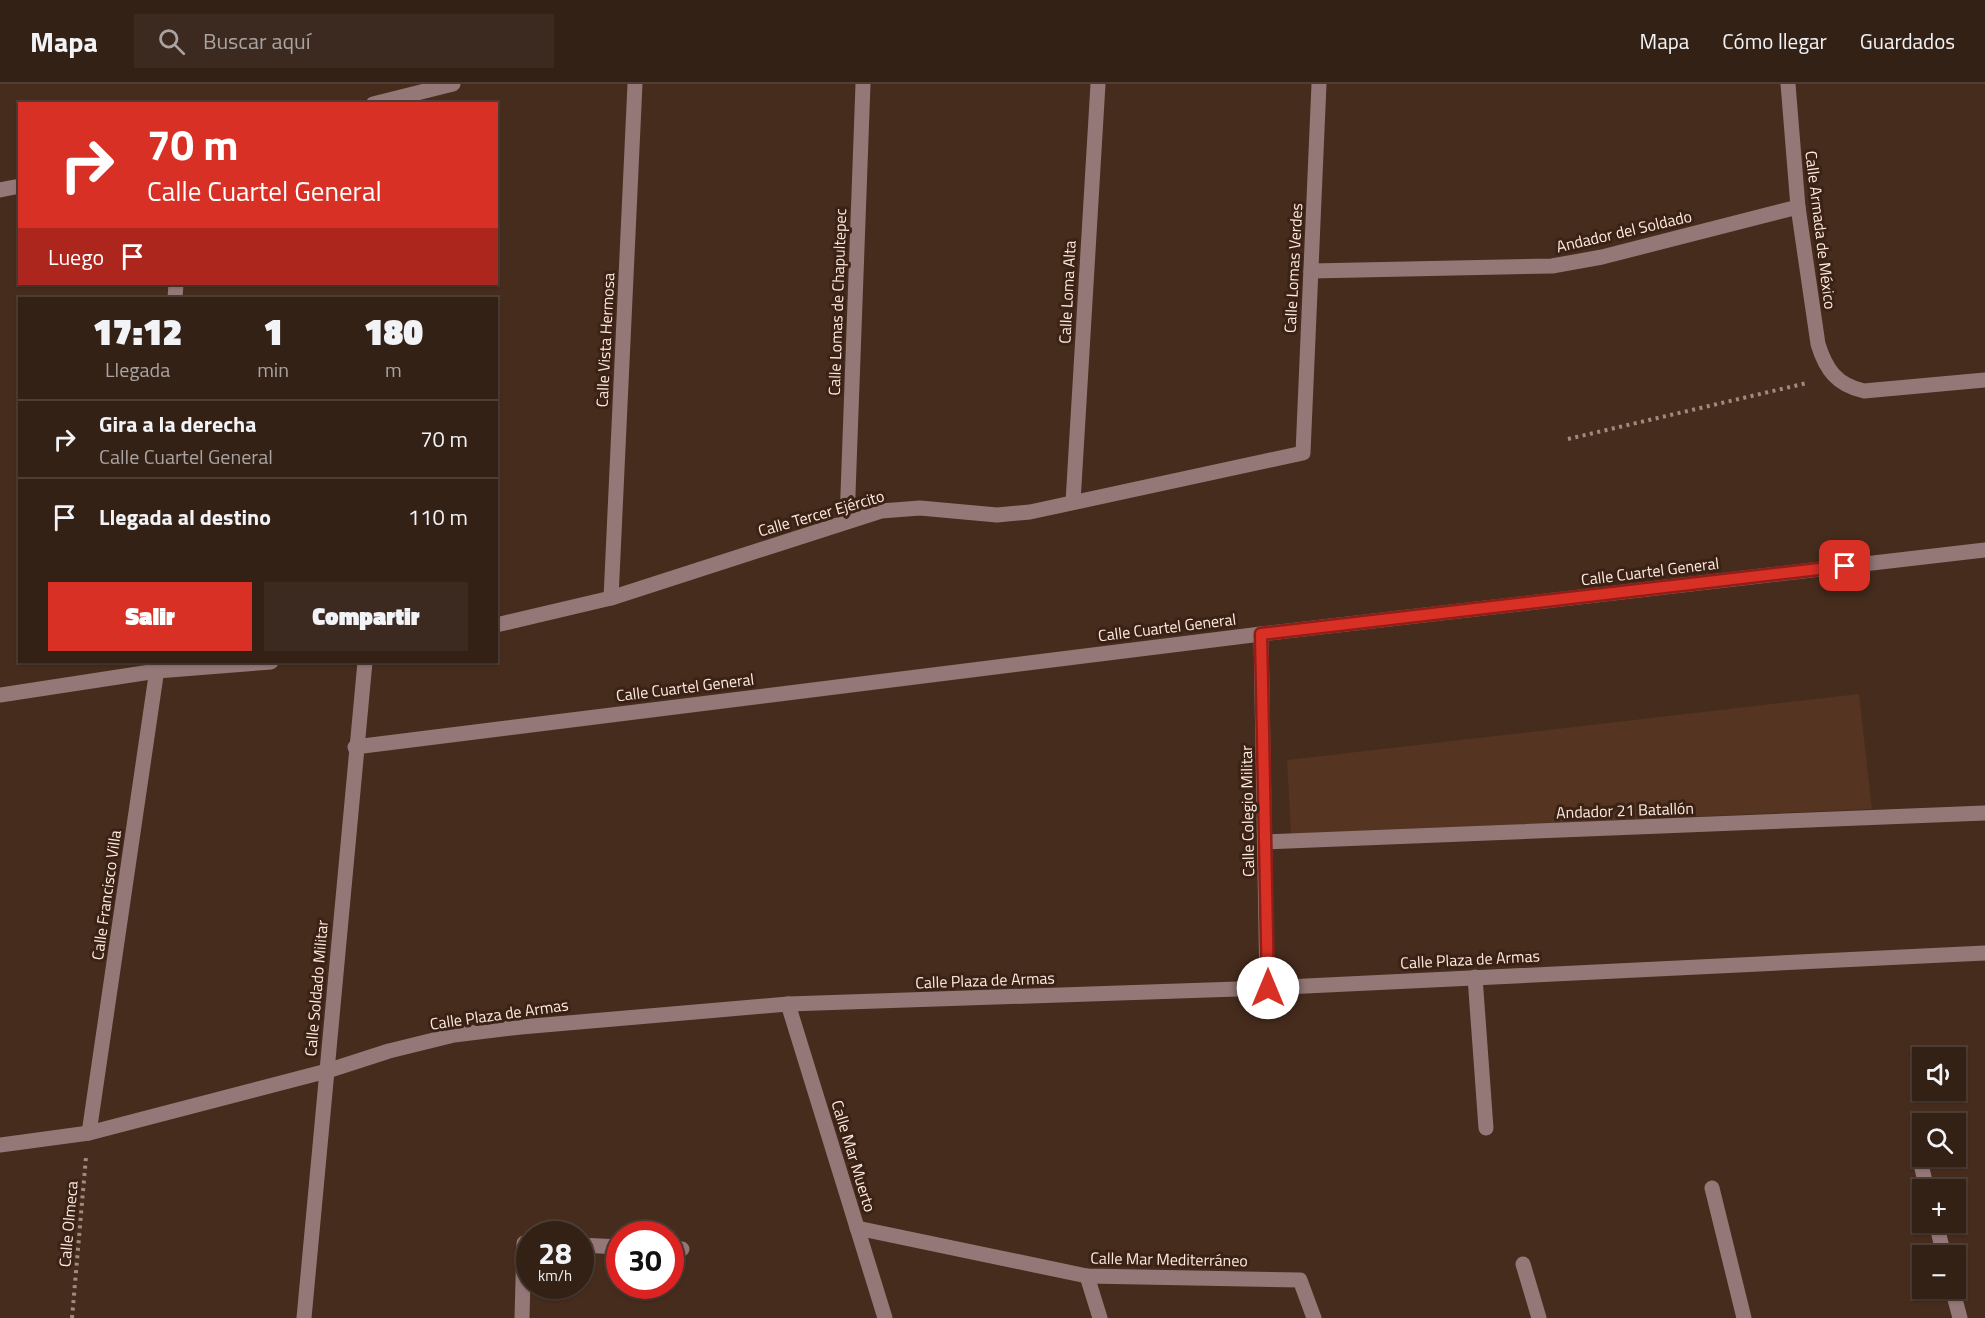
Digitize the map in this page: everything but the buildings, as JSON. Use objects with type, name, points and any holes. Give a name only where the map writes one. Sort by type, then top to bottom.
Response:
[{"type":"street","points":[[377,102],[404,90],[453,84]]},
{"type":"street","name":"Calle Vista Hermosa","points":[[611,598],[634,84]]},
{"type":"street","name":"Calle Lomas de Chapultepec","points":[[847,521],[863,84]]},
{"type":"street","name":"Calle Loma Alta","points":[[1073,502],[1098,84]]},
{"type":"street","name":"Calle Lomas Verdes","points":[[1303,453],[1319,84]]},
{"type":"street","name":"Calle Armada de México","points":[[1788,84],[1797,207],[1818,344],[1823,360],[1834,377]]},
{"type":"street","points":[[0,190],[18,186]]},
{"type":"street","name":"Andador del Soldado","points":[[1311,271],[1552,266],[1602,257],[1797,207]]},
{"type":"street","points":[[1834,377],[1846,387],[1864,391],[1985,380]]},
{"type":"street","name":"Calle Tercer Ejército","points":[[498,625],[611,598],[881,511],[920,508],[997,515],[1030,512],[1303,453]]},
{"type":"street","name":"Calle Cuartel General","points":[[355,747],[1261,634],[1985,550]]},
{"type":"street","name":"Calle Colegio Militar","points":[[1261,634],[1268,988]]},
{"type":"street","points":[[0,695],[158,666],[243,663]]},
{"type":"street","name":"Calle Soldado Militar","points":[[304,1318],[355,747],[365,663]]},
{"type":"street","name":"Calle Francisco Villa","points":[[88,1133],[158,666]]},
{"type":"street","name":"Andador 21 Batallón","points":[[1266,842],[1985,813]]},
{"type":"street","name":"Calle Plaza de Armas","points":[[0,1145],[88,1133],[327,1071],[389,1051],[454,1035],[521,1027],[788,1004],[1268,988],[1985,952]]},
{"type":"street","points":[[1475,977],[1486,1128]]},
{"type":"street","name":"Calle Mar Muerto","points":[[788,1004],[885,1318]]},
{"type":"street","points":[[1712,1188],[1744,1318]]},
{"type":"street","name":"Calle Mar Mediterráneo","points":[[857,1228],[1087,1276],[1300,1280],[1314,1318]]},
{"type":"street","points":[[1523,1263],[1539,1318]]},
{"type":"street","points":[[1087,1276],[1100,1318]]},
{"type":"street","points":[[522,1318],[523,1299]]},
{"type":"street","points":[[1955,1299],[1960,1318]]},
{"type":"path","points":[[1568,438],[1834,377]]},
{"type":"path","name":"Calle Olmeca","points":[[72,1318],[88,1133]]},
{"type":"shaded area","points":[[1859,694],[1872,809],[1291,834],[1287,760]]},
{"type":"route","points":[[1268,988],[1261,634],[1845,566]]}]
